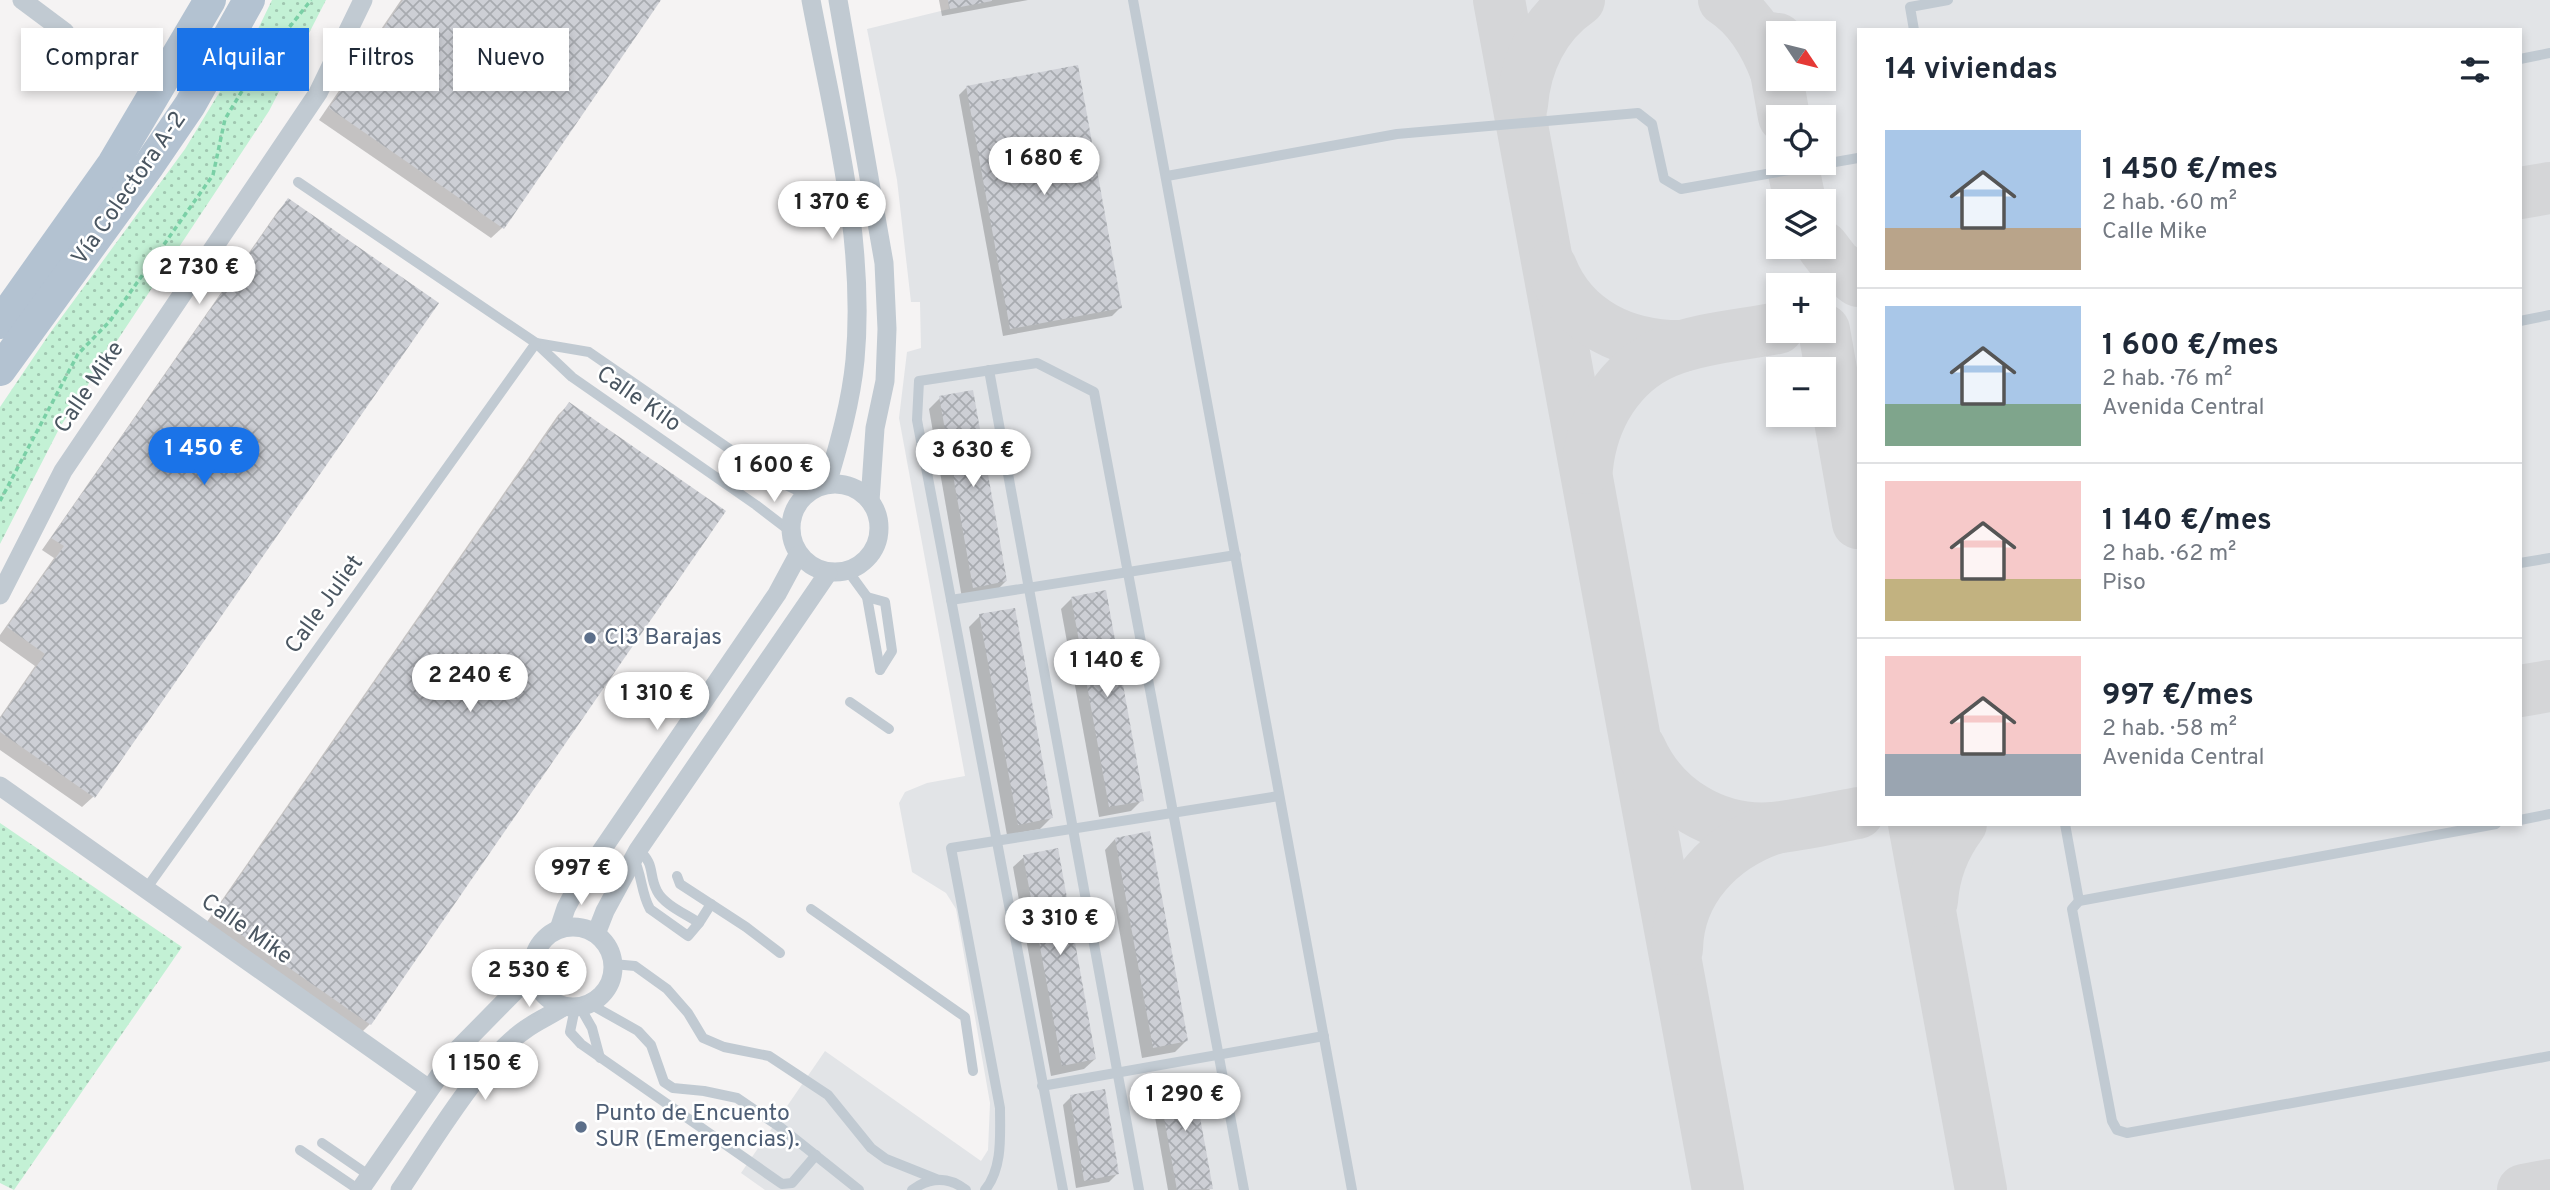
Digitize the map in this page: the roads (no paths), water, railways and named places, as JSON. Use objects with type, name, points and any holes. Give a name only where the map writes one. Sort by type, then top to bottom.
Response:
[{"type":"main road","points":[[0,323],[113,164],[210,0]]},
{"type":"main road","name":"Vía Colectora A-2","points":[[0,370],[183,115],[249,0]]},
{"type":"street","points":[[22,0],[60,28]]},
{"type":"street","name":"Calle Mike","points":[[0,596],[63,471],[318,93],[363,0]]},
{"type":"street","points":[[811,0],[845,181],[857,280],[855,363],[841,435],[827,485]]},
{"type":"street","points":[[838,0],[884,263],[887,329],[885,381],[876,428],[870,501]]},
{"type":"street","points":[[827,485],[845,485],[859,491],[870,501],[878,518],[880,533],[874,549],[865,561],[848,571],[828,573],[809,565],[799,555],[790,531],[794,510],[805,495],[827,485]]},
{"type":"street","points":[[559,929],[578,885],[777,594],[799,555]]},
{"type":"street","points":[[596,934],[604,911],[636,854],[828,573]]},
{"type":"street","name":"Calle Mike","points":[[0,786],[429,1089]]},
{"type":"street","points":[[400,1190],[471,1087],[495,1058],[525,1029],[577,1007],[603,994],[611,980],[613,964],[608,947],[596,934],[579,927],[559,929],[543,939],[533,956],[533,976],[544,995],[577,1007]]},
{"type":"street","points":[[363,1185],[457,1050],[517,988],[533,976]]},
{"type":"lane","points":[[1133,0],[1352,1190]]},
{"type":"lane","points":[[1914,28],[1913,4],[1948,0]]},
{"type":"lane","points":[[2522,59],[2550,53]]},
{"type":"lane","points":[[1167,176],[1397,134],[1638,113],[1652,124],[1664,179],[1681,189],[1857,158]]},
{"type":"lane","name":"Calle Kilo","points":[[298,182],[536,343],[572,377],[790,531]]},
{"type":"lane","points":[[2522,321],[2550,315]]},
{"type":"lane","name":"Calle Kilo","points":[[536,343],[589,352],[780,484],[805,495]]},
{"type":"lane","name":"Calle Juliet","points":[[146,889],[536,343]]},
{"type":"lane","points":[[1063,1190],[916,420],[919,382],[1037,363],[1094,392],[1244,1190]]},
{"type":"lane","points":[[989,370],[1139,1190]]},
{"type":"lane","points":[[951,600],[1236,555]]},
{"type":"lane","points":[[2522,563],[2550,558]]},
{"type":"lane","points":[[848,571],[867,597],[880,670],[892,651],[885,602],[867,597]]},
{"type":"lane","points":[[850,702],[889,729]]},
{"type":"lane","points":[[985,1190],[992,1181],[1000,1147],[1000,1108],[951,848],[1279,796]]},
{"type":"lane","points":[[2522,820],[2550,814]]},
{"type":"lane","points":[[2065,826],[2079,901]]},
{"type":"lane","points":[[2485,826],[2079,901],[2073,909],[2112,1121],[2114,1128],[2127,1133],[2550,1056]]},
{"type":"lane","points":[[636,854],[650,909],[688,936],[711,904]]},
{"type":"lane","points":[[636,854],[651,864],[657,890],[665,900],[698,923]]},
{"type":"lane","points":[[677,876],[680,884],[780,954]]},
{"type":"lane","points":[[811,909],[965,1017],[973,1071]]},
{"type":"lane","points":[[613,964],[635,966],[667,989],[688,1013],[703,1038],[724,1047],[769,1056],[828,1096],[871,1148],[886,1159],[936,1179],[948,1180],[966,1190]]},
{"type":"lane","points":[[577,1007],[570,1032],[600,1059],[782,1184],[792,1183],[816,1155]]},
{"type":"lane","points":[[577,1007],[592,1028],[600,1059]]},
{"type":"lane","points":[[577,1007],[638,1031],[651,1045],[664,1082],[673,1088],[737,1098],[859,1190]]},
{"type":"lane","points":[[1042,1086],[1324,1036]]},
{"type":"lane","points":[[322,1143],[363,1185]]},
{"type":"lane","points":[[300,1150],[363,1185]]},
{"type":"lane","points":[[912,1190],[923,1182],[936,1179]]},
{"type":"place","name":"CI3 Barajas","points":[[590,638]]},
{"type":"place","name":"Punto de Encuento SUR (Emergencias).","points":[[581,1127]]}]
